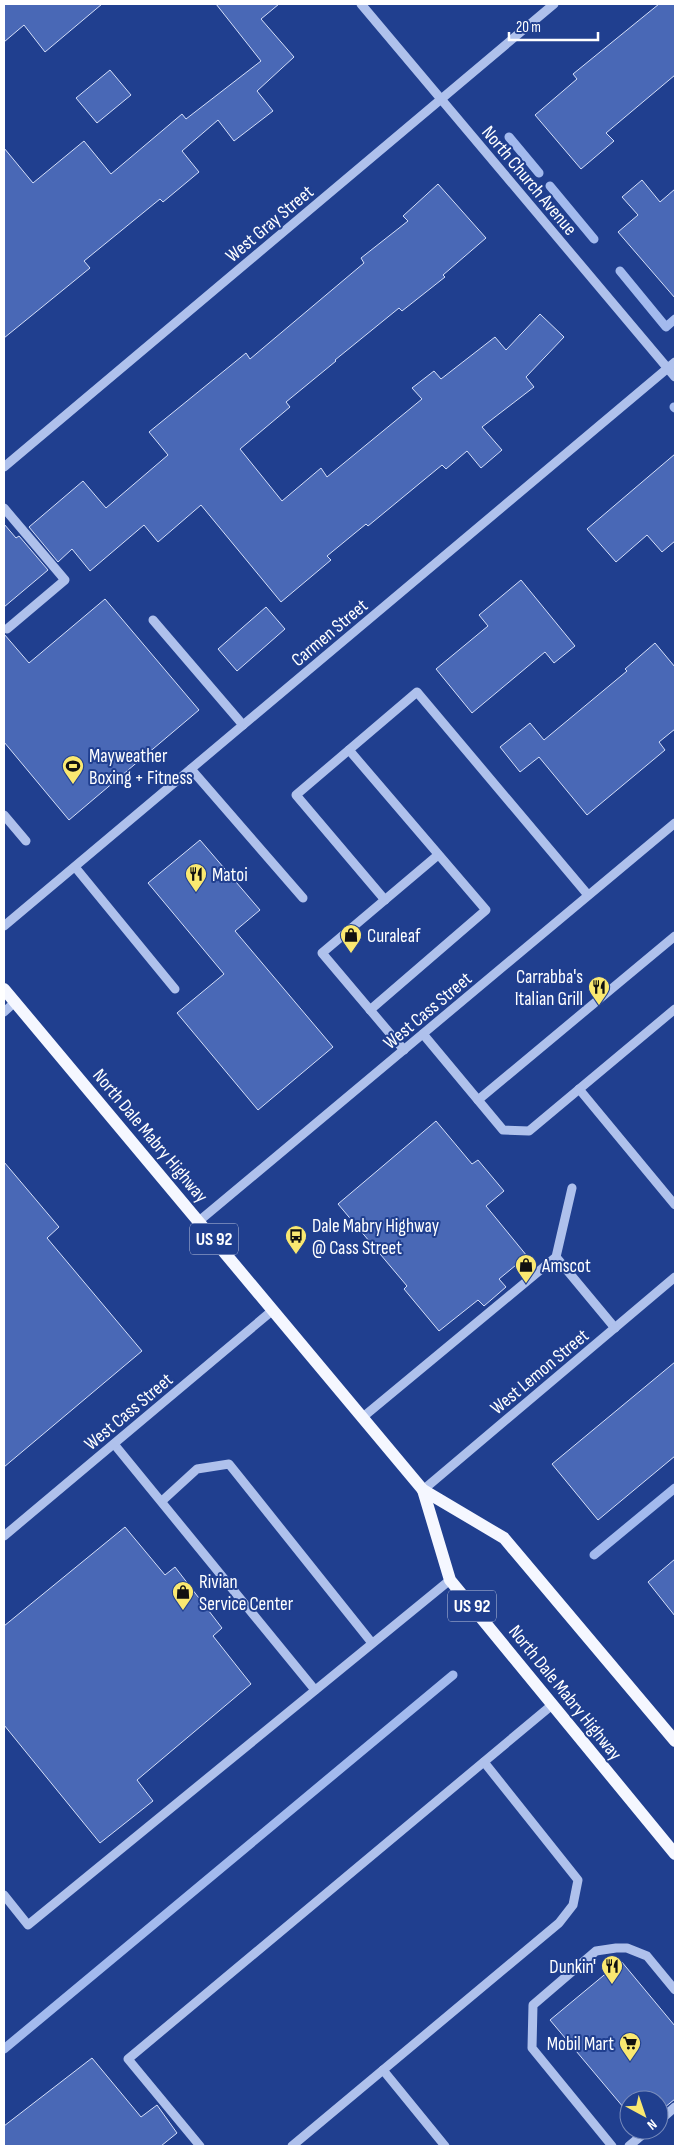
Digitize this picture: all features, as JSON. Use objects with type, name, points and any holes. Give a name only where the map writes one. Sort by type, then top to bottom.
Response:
[{"type":"main road","name":"North Dale Mabry Highway","points":[[4,989],[423,1490],[504,1538],[675,1741]]},
{"type":"main road","name":"North Dale Mabry Highway","points":[[423,1490],[450,1580],[675,1854]]},
{"type":"street","name":"North Church Avenue","points":[[361,4],[440,100],[672,365],[675,377]]},
{"type":"street","name":"West Gray Street","points":[[4,467],[554,4]]},
{"type":"street","name":"Carmen Street","points":[[4,926],[672,365]]},
{"type":"street","points":[[4,508],[65,580],[8,628]]},
{"type":"street","points":[[153,620],[243,725]]},
{"type":"street","points":[[385,900],[296,794],[417,692],[588,895]]},
{"type":"street","points":[[349,750],[486,910],[370,1010]]},
{"type":"street","points":[[191,769],[303,898]]},
{"type":"street","points":[[4,815],[26,840]]},
{"type":"street","name":"West Cass Street","points":[[199,1221],[675,823]]},
{"type":"street","points":[[404,1050],[322,953],[438,854]]},
{"type":"street","points":[[75,867],[175,989]]},
{"type":"street","points":[[478,1100],[675,936]]},
{"type":"street","points":[[4,1012],[15,1002]]},
{"type":"street","points":[[423,1034],[503,1130],[529,1131],[675,1009]]},
{"type":"street","points":[[579,1089],[675,1205]]},
{"type":"street","points":[[363,1417],[556,1257],[572,1188]]},
{"type":"street","points":[[556,1257],[615,1328]]},
{"type":"street","name":"West Lemon Street","points":[[423,1490],[675,1277]]},
{"type":"street","name":"West Cass Street","points":[[4,1536],[273,1310]]},
{"type":"street","points":[[114,1444],[315,1690]]},
{"type":"street","points":[[162,1501],[197,1469],[229,1464],[372,1643]]},
{"type":"street","points":[[4,1895],[28,1925],[450,1580]]},
{"type":"street","points":[[200,2146],[128,2059],[552,1705]]},
{"type":"street","points":[[292,2146],[559,1924],[573,1905],[578,1880],[484,1762]]},
{"type":"street","points":[[612,2146],[532,2048],[533,2006],[596,1951],[616,1948],[627,1948],[647,1956],[675,1989]]},
{"type":"street","points":[[383,2070],[446,2146]]},
{"type":"building","points":[[4,4],[102,4],[45,52],[24,25],[4,42]]},
{"type":"building","points":[[216,4],[279,4],[261,19],[294,57],[257,91],[273,111],[234,141],[218,120],[182,151],[199,172],[163,202],[160,199],[84,261],[90,268],[4,338],[4,148],[33,183],[84,141],[111,174],[182,114],[186,119],[261,61]]},
{"type":"building","points":[[659,4],[675,4],[675,75],[606,133],[614,141],[581,169],[535,115],[577,79],[573,74]]},
{"type":"building","points":[[110,70],[131,95],[97,123],[76,98]]},
{"type":"building","points":[[642,180],[660,202],[675,189],[675,298],[618,232],[638,215],[622,197]]},
{"type":"building","points":[[438,184],[486,238],[443,275],[445,277],[402,311],[399,308],[286,402],[290,407],[240,449],[282,501],[321,468],[327,477],[422,399],[412,388],[434,371],[441,379],[495,337],[506,350],[540,314],[564,337],[526,377],[534,387],[482,427],[502,450],[481,468],[467,451],[446,469],[442,465],[368,526],[366,524],[327,556],[331,560],[281,602],[201,505],[158,542],[144,525],[90,571],[72,549],[58,562],[29,527],[83,481],[106,508],[168,455],[149,432],[246,353],[250,359],[364,263],[361,258],[408,221],[403,216]]},
{"type":"building","points":[[675,454],[675,541],[662,552],[647,535],[616,562],[587,529]]},
{"type":"building","points":[[4,524],[16,538],[19,536],[48,570],[4,607]]},
{"type":"building","points":[[521,580],[575,646],[554,663],[545,652],[472,713],[436,669],[488,626],[479,615]]},
{"type":"building","points":[[105,599],[199,710],[69,820],[4,742],[4,634],[29,663]]},
{"type":"building","points":[[266,607],[285,629],[237,671],[218,649]]},
{"type":"building","points":[[655,643],[675,667],[675,729],[659,742],[665,750],[587,815],[539,757],[520,772],[500,747],[530,723],[544,740],[627,671],[625,669]]},
{"type":"building","points":[[200,840],[260,910],[235,931],[333,1047],[258,1110],[177,1013],[224,974],[148,883]]},
{"type":"building","points":[[436,1121],[472,1164],[478,1160],[504,1191],[486,1206],[527,1256],[499,1279],[506,1287],[484,1306],[478,1300],[439,1331],[404,1289],[407,1286],[338,1204]]},
{"type":"building","points":[[4,1162],[59,1227],[47,1238],[142,1351],[4,1467]]},
{"type":"building","points":[[675,1362],[675,1456],[598,1520],[552,1464]]},
{"type":"building","points":[[125,1527],[165,1575],[175,1567],[222,1628],[213,1636],[251,1684],[137,1780],[153,1801],[100,1843],[4,1725],[4,1626]]},
{"type":"building","points":[[675,1559],[675,1616],[648,1582]]},
{"type":"building","name":"Mobil Mart","points":[[621,1961],[675,2026],[675,2099],[669,2104],[669,2090],[619,2090],[619,2102],[550,2020]]},
{"type":"building","points":[[92,2058],[141,2117],[157,2105],[177,2133],[161,2146],[4,2146],[4,2126]]},
{"type":"waterway","points":[[509,137],[539,173]]},
{"type":"waterway","points":[[550,186],[594,239]]},
{"type":"waterway","points":[[620,271],[666,327],[675,319]]},
{"type":"waterway","points":[[594,1555],[675,1488]]},
{"type":"waterway","points":[[4,2049],[453,1675]]},
{"type":"place","name":"Mayweather Boxing + Fitness","points":[[73,785]]},
{"type":"place","name":"Matoi","points":[[196,893]]},
{"type":"place","name":"Curaleaf","points":[[351,954]]},
{"type":"place","name":"Carrabba's Italian Grill","points":[[599,1006]]},
{"type":"place","name":"Dale Mabry Highway @ Cass Street","points":[[296,1255]]},
{"type":"place","name":"Amscot","points":[[526,1284]]},
{"type":"place","name":"Rivian Service Center","points":[[183,1611]]},
{"type":"place","name":"Dunkin'","points":[[612,1985]]},
{"type":"place","name":"Mobil Mart","points":[[630,2062]]}]
